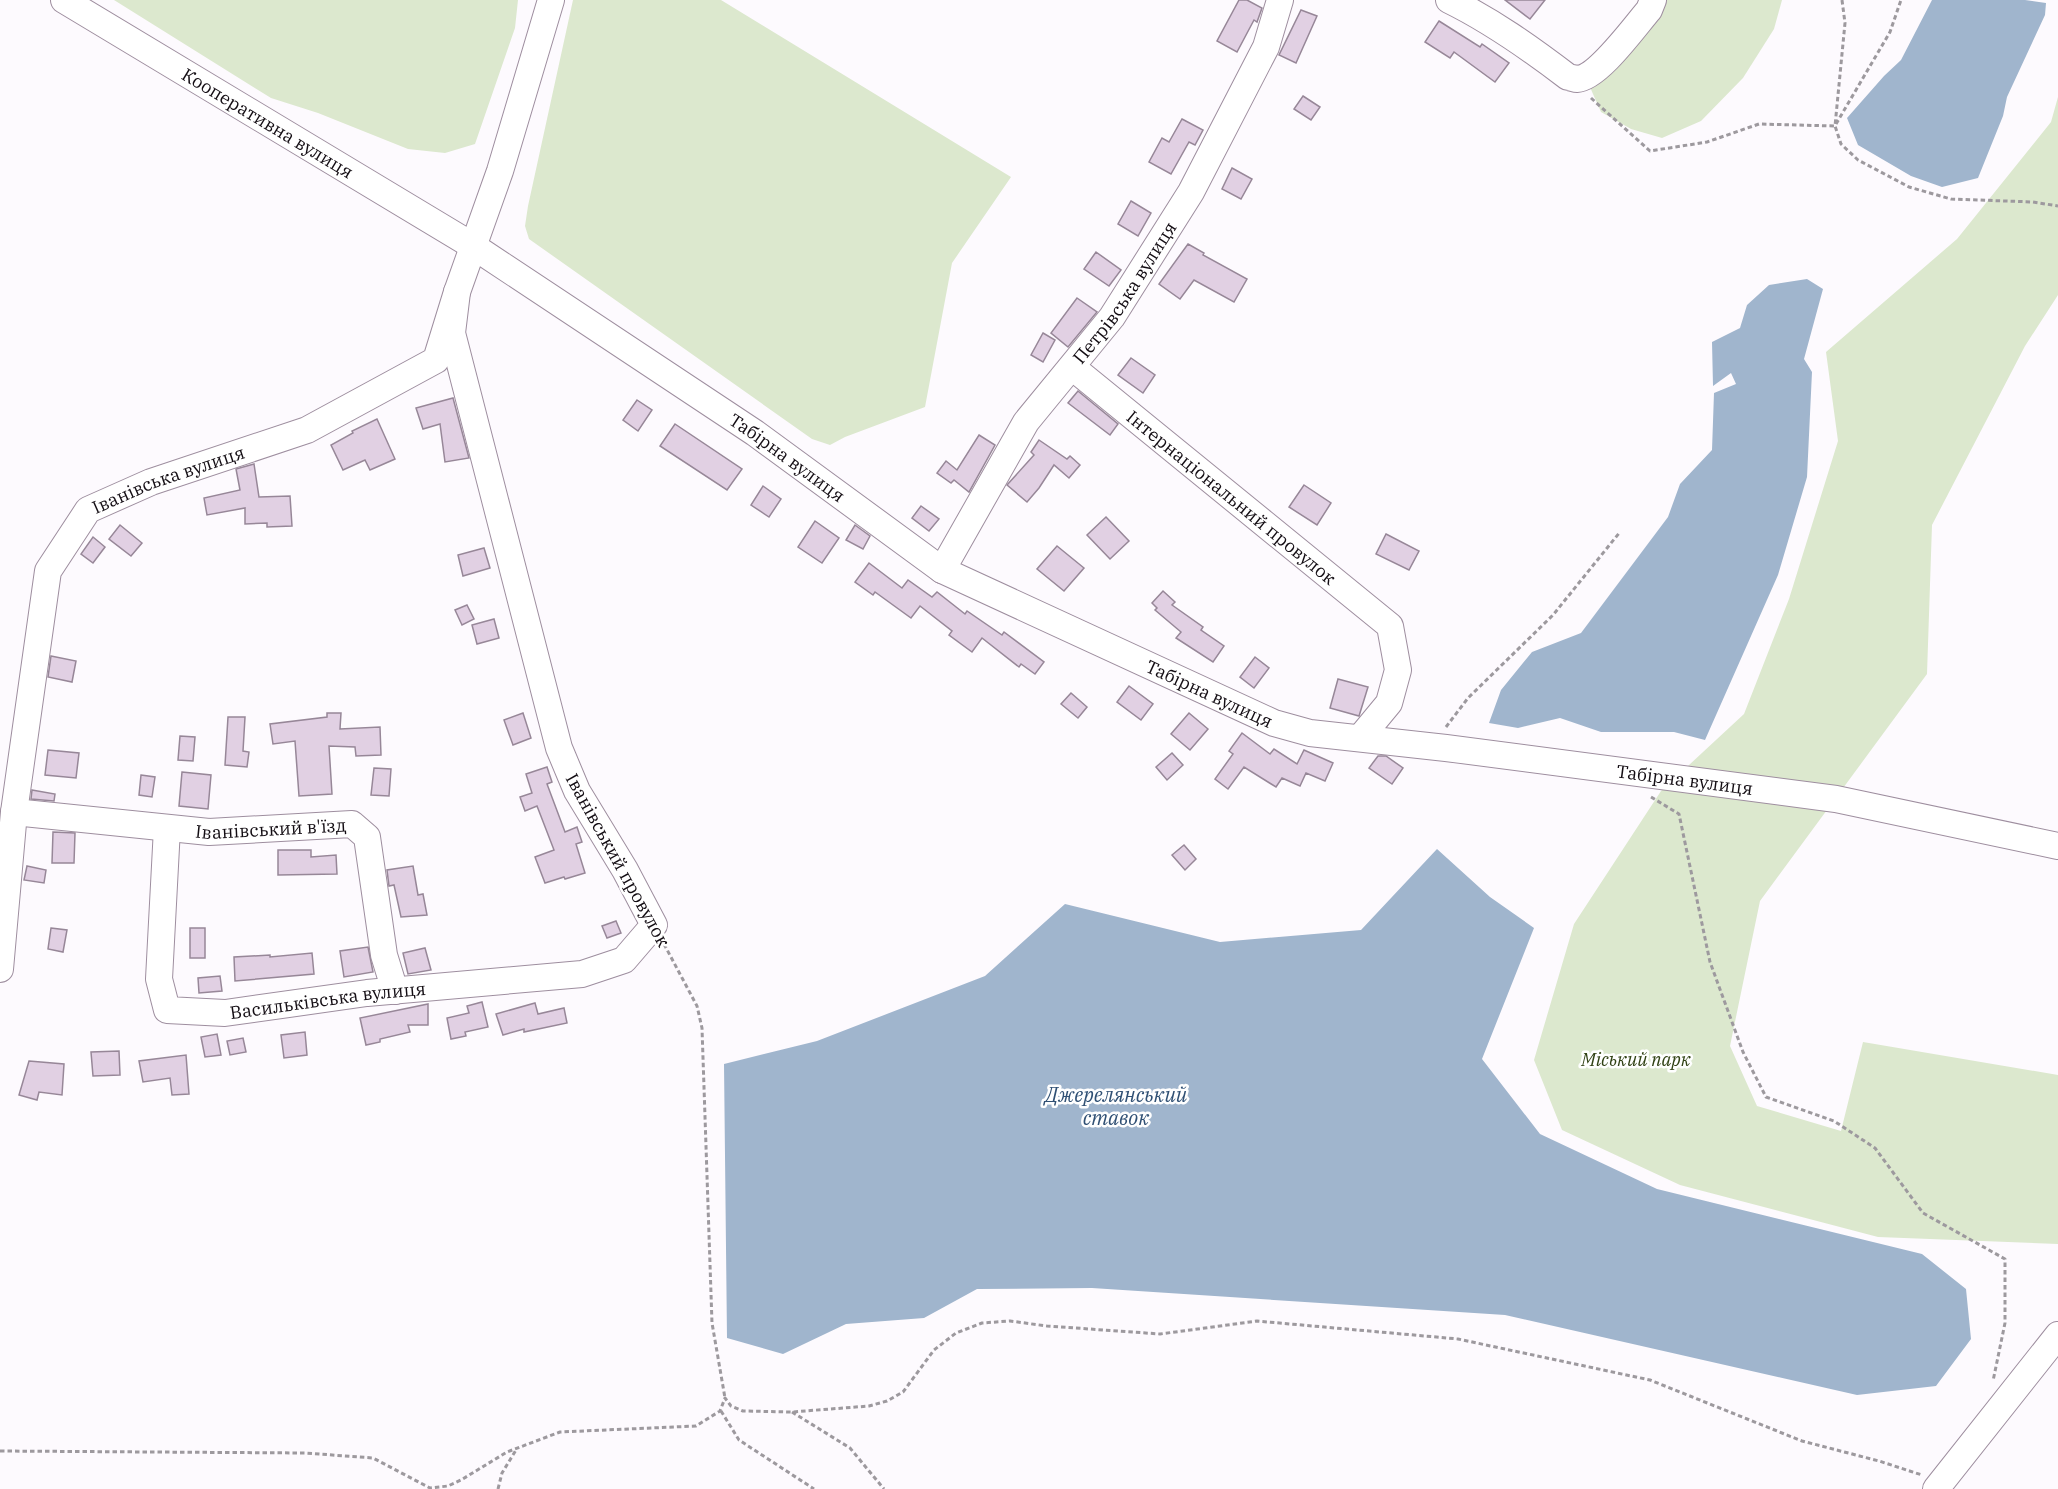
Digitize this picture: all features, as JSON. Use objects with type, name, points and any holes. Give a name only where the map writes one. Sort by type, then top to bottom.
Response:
[{"type":"street","name":"Кооперативна вулиця","points":[[64,0],[473,246]]},
{"type":"street","name":"Іванівська вулиця","points":[[0,969],[4,889],[48,571],[88,510],[151,483],[307,430],[436,360],[457,292],[500,171],[551,0]]},
{"type":"street","name":"Петрівська вулиця","points":[[942,570],[1026,423],[1112,317],[1191,192],[1266,46],[1281,0]]},
{"type":"street","points":[[1449,0],[1478,14],[1517,38],[1568,76],[1576,79],[1585,77],[1598,69],[1649,10],[1653,0]]},
{"type":"street","name":"Табірна вулиця","points":[[473,246],[755,433],[942,570],[1274,723],[1310,733],[1836,799],[2056,840]]},
{"type":"street","name":"Іванівський провулок","points":[[457,292],[452,333],[559,748],[577,792],[626,870],[654,925]]},
{"type":"street","name":"Інтернаціональний провулок","points":[[1072,367],[1390,626],[1398,670],[1389,703],[1360,738]]},
{"type":"street","name":"Іванівський в'їзд","points":[[14,812],[209,832],[352,824],[367,837],[384,956],[395,991]]},
{"type":"street","name":"Васильківська вулиця","points":[[167,828],[159,979],[167,1010],[225,1013],[395,991],[582,974],[624,960],[654,925]]},
{"type":"street","points":[[1943,1480],[2058,1335]]},
{"type":"path","points":[[1842,0],[1845,23],[1835,126],[1841,144],[1858,160],[1910,187],[1951,199],[2032,202],[2058,206]]},
{"type":"path","points":[[1835,126],[1890,32],[1901,0]]},
{"type":"path","points":[[1568,76],[1650,151],[1707,142],[1759,124],[1835,126]]},
{"type":"path","points":[[1430,747],[1468,698],[1553,615],[1620,532]]},
{"type":"path","points":[[1642,791],[1679,814],[1710,962],[1743,1052],[1766,1097],[1834,1121],[1875,1148],[1923,1213],[2005,1259],[2005,1323],[1992,1387]]},
{"type":"path","name":"Іванівський провулок","points":[[654,925],[697,1006],[702,1028],[712,1323],[725,1398]]},
{"type":"path","points":[[725,1398],[731,1406],[743,1411],[792,1412],[869,1406],[887,1401],[903,1392],[934,1350],[956,1333],[982,1323],[1010,1321],[1160,1334],[1257,1321],[1458,1339],[1650,1380],[1802,1441],[1879,1461],[1920,1476],[1943,1480]]},
{"type":"path","points":[[0,1452],[305,1453],[373,1458],[430,1488],[448,1486],[507,1452],[560,1432],[696,1426],[720,1411],[725,1398]]},
{"type":"path","points":[[720,1411],[739,1440],[814,1489]]},
{"type":"path","points":[[792,1412],[850,1448],[884,1489]]},
{"type":"path","points":[[498,1489],[502,1473],[517,1448]]},
{"type":"green space","points":[[114,0],[518,0],[515,28],[475,144],[445,153],[408,149],[318,113],[271,98]]},
{"type":"green space","points":[[573,0],[721,0],[1011,177],[952,263],[925,407],[845,437],[830,445],[812,439],[529,239],[525,226],[528,206]]},
{"type":"green space","points":[[1662,0],[1782,0],[1774,29],[1743,78],[1701,121],[1662,138],[1631,129],[1601,112],[1589,85]]},
{"type":"green space","name":"Міський парк","points":[[2058,97],[2058,295],[2025,346],[1932,525],[1927,674],[1760,901],[1730,1046],[1757,1106],[1841,1131],[1863,1042],[2058,1075],[2058,1244],[1878,1237],[1680,1185],[1562,1130],[1534,1060],[1574,924],[1661,791],[1744,714],[1789,599],[1838,441],[1826,352],[1957,239],[2051,122]]},
{"type":"water","points":[[1932,0],[2025,0],[2046,3],[2045,15],[2007,97],[2003,116],[1978,178],[1942,187],[1911,176],[1858,145],[1847,118],[1901,60]]},
{"type":"water","points":[[1807,279],[1823,289],[1804,359],[1812,372],[1807,477],[1778,575],[1705,740],[1674,732],[1601,732],[1560,718],[1518,728],[1489,723],[1501,690],[1532,652],[1581,633],[1668,517],[1680,484],[1712,450],[1714,393],[1736,384],[1731,373],[1713,386],[1712,342],[1740,328],[1747,305],[1769,285]]},
{"type":"water","name":"Джерелянський ставок","points":[[1437,849],[1490,897],[1534,928],[1482,1059],[1540,1134],[1657,1189],[1922,1254],[1966,1289],[1971,1339],[1936,1386],[1857,1395],[1505,1315],[1092,1288],[977,1289],[924,1318],[846,1324],[783,1354],[727,1338],[724,1064],[817,1041],[985,976],[1065,904],[1220,942],[1361,930]]},
{"type":"building","points":[[1239,0],[1247,0],[1262,8],[1257,22],[1254,20],[1237,52],[1217,41]]},
{"type":"building","points":[[1505,0],[1545,0],[1530,19]]},
{"type":"building","points":[[1301,10],[1317,16],[1296,63],[1279,55]]},
{"type":"building","points":[[1439,21],[1480,47],[1482,44],[1509,63],[1495,82],[1454,52],[1450,58],[1425,42]]},
{"type":"building","points":[[1303,96],[1320,107],[1311,120],[1294,109]]},
{"type":"building","points":[[1182,119],[1203,130],[1195,145],[1189,142],[1171,174],[1149,162],[1162,138],[1169,142]]},
{"type":"building","points":[[1232,168],[1252,179],[1241,199],[1222,189]]},
{"type":"building","points":[[1131,201],[1151,213],[1138,236],[1118,224]]},
{"type":"building","points":[[1188,244],[1204,253],[1203,255],[1247,279],[1234,302],[1194,280],[1180,299],[1159,284]]},
{"type":"building","points":[[1096,252],[1121,270],[1109,286],[1084,269]]},
{"type":"building","points":[[1077,298],[1097,312],[1068,347],[1051,333]]},
{"type":"building","points":[[1043,333],[1055,340],[1043,362],[1031,355]]},
{"type":"building","points":[[1131,358],[1155,375],[1143,393],[1118,375]]},
{"type":"building","points":[[1078,391],[1118,424],[1110,435],[1068,403]]},
{"type":"building","points":[[453,398],[469,458],[445,462],[440,424],[423,429],[416,408]]},
{"type":"building","points":[[637,400],[652,410],[638,431],[623,420]]},
{"type":"building","points":[[377,419],[395,459],[370,470],[365,460],[343,470],[331,445],[353,433],[352,431]]},
{"type":"building","points":[[675,424],[742,469],[727,490],[660,446]]},
{"type":"building","points":[[979,435],[995,445],[969,492],[954,480],[951,483],[937,473],[946,461],[957,470]]},
{"type":"building","points":[[1039,440],[1067,459],[1070,456],[1080,465],[1069,478],[1054,465],[1027,502],[1007,485],[1034,455],[1031,452]]},
{"type":"building","points":[[254,464],[259,497],[290,496],[292,526],[267,527],[267,523],[245,524],[245,508],[207,515],[204,498],[240,490],[236,469]]},
{"type":"building","points":[[1304,485],[1331,503],[1317,525],[1289,507]]},
{"type":"building","points":[[763,486],[781,499],[769,517],[751,505]]},
{"type":"building","points":[[921,506],[939,519],[929,531],[912,518]]},
{"type":"building","points":[[1106,517],[1129,541],[1110,559],[1087,535]]},
{"type":"building","points":[[815,521],[839,538],[822,563],[798,547]]},
{"type":"building","points":[[120,525],[142,543],[131,556],[109,539]]},
{"type":"building","points":[[855,525],[870,536],[863,549],[846,540]]},
{"type":"building","points":[[1386,534],[1419,551],[1409,570],[1376,554]]},
{"type":"building","points":[[93,537],[105,547],[93,563],[81,554]]},
{"type":"building","points":[[1057,546],[1084,568],[1064,591],[1037,569]]},
{"type":"building","points":[[484,548],[490,568],[463,576],[458,555]]},
{"type":"building","points":[[869,563],[902,588],[908,580],[932,597],[937,592],[965,614],[967,611],[1002,635],[1004,632],[1044,662],[1035,674],[1021,664],[1019,667],[982,638],[972,652],[949,635],[952,631],[920,606],[911,618],[875,592],[873,595],[855,582]]},
{"type":"building","points":[[1163,591],[1175,602],[1172,605],[1203,627],[1201,630],[1224,646],[1213,662],[1176,638],[1181,632],[1155,610],[1157,608],[1152,603]]},
{"type":"building","points":[[467,605],[474,619],[462,625],[455,610]]},
{"type":"building","points":[[494,619],[499,638],[477,644],[472,625]]},
{"type":"building","points":[[51,656],[76,661],[72,682],[48,677]]},
{"type":"building","points":[[1255,657],[1269,668],[1254,688],[1240,677]]},
{"type":"building","points":[[1338,679],[1368,687],[1359,716],[1330,708]]},
{"type":"building","points":[[1129,686],[1153,704],[1141,720],[1117,702]]},
{"type":"building","points":[[1071,693],[1087,707],[1078,718],[1061,704]]},
{"type":"building","points":[[327,713],[341,713],[340,729],[380,727],[381,755],[356,756],[355,747],[329,746],[332,794],[299,796],[295,741],[273,744],[270,724],[327,717]]},
{"type":"building","points":[[523,713],[531,738],[513,745],[504,720]]},
{"type":"building","points":[[1189,713],[1208,729],[1190,750],[1171,734]]},
{"type":"building","points":[[228,717],[245,717],[243,751],[249,752],[247,767],[225,765]]},
{"type":"building","points":[[1242,733],[1270,754],[1274,749],[1297,764],[1304,750],[1333,763],[1325,781],[1306,773],[1300,786],[1282,778],[1276,787],[1244,767],[1228,789],[1215,779],[1233,754],[1229,751]]},
{"type":"building","points":[[180,736],[195,737],[193,761],[178,760]]},
{"type":"building","points":[[48,750],[79,753],[76,778],[45,775]]},
{"type":"building","points":[[1172,753],[1183,765],[1167,780],[1156,767]]},
{"type":"building","points":[[1378,756],[1386,756],[1403,768],[1392,784],[1369,768]]},
{"type":"building","points":[[547,767],[552,782],[547,784],[565,832],[577,827],[582,842],[576,844],[585,873],[545,883],[535,857],[554,850],[537,806],[525,811],[520,797],[532,793],[526,774]]},
{"type":"building","points":[[374,768],[391,769],[389,796],[371,795]]},
{"type":"building","points":[[182,772],[211,775],[208,809],[179,806]]},
{"type":"building","points":[[141,775],[155,777],[152,797],[139,795]]},
{"type":"building","points":[[32,790],[55,794],[54,801],[31,799]]},
{"type":"building","points":[[53,832],[75,833],[74,863],[52,863]]},
{"type":"building","points":[[1184,845],[1196,859],[1185,870],[1172,855]]},
{"type":"building","points":[[278,850],[311,850],[311,857],[336,855],[337,874],[278,875]]},
{"type":"building","points":[[27,866],[46,870],[44,883],[24,880]]},
{"type":"building","points":[[413,866],[418,895],[423,894],[427,915],[401,917],[394,885],[389,886],[387,870]]},
{"type":"building","points":[[616,921],[621,933],[607,938],[602,926]]},
{"type":"building","points":[[51,928],[67,930],[63,952],[48,949]]},
{"type":"building","points":[[190,928],[205,928],[205,958],[190,958]]},
{"type":"building","points":[[368,947],[373,972],[344,977],[340,951]]},
{"type":"building","points":[[425,948],[431,970],[408,974],[403,953]]},
{"type":"building","points":[[312,953],[314,974],[235,981],[234,957],[270,955],[270,957]]},
{"type":"building","points":[[220,976],[222,991],[199,993],[198,978]]},
{"type":"building","points":[[482,1002],[488,1027],[465,1032],[466,1036],[451,1039],[447,1018],[469,1013],[467,1006]]},
{"type":"building","points":[[535,1003],[538,1014],[564,1008],[567,1023],[524,1032],[524,1029],[503,1035],[496,1014]]},
{"type":"building","points":[[428,1004],[428,1025],[408,1025],[410,1032],[366,1045],[360,1018]]},
{"type":"building","points":[[305,1032],[307,1055],[284,1058],[281,1035]]},
{"type":"building","points":[[217,1034],[221,1055],[205,1057],[201,1037]]},
{"type":"building","points":[[243,1038],[246,1052],[230,1055],[227,1041]]},
{"type":"building","points":[[119,1051],[120,1075],[93,1076],[91,1052]]},
{"type":"building","points":[[186,1055],[189,1094],[172,1095],[170,1078],[143,1082],[139,1061]]},
{"type":"building","points":[[29,1061],[64,1064],[62,1095],[39,1092],[37,1100],[19,1095]]}]
